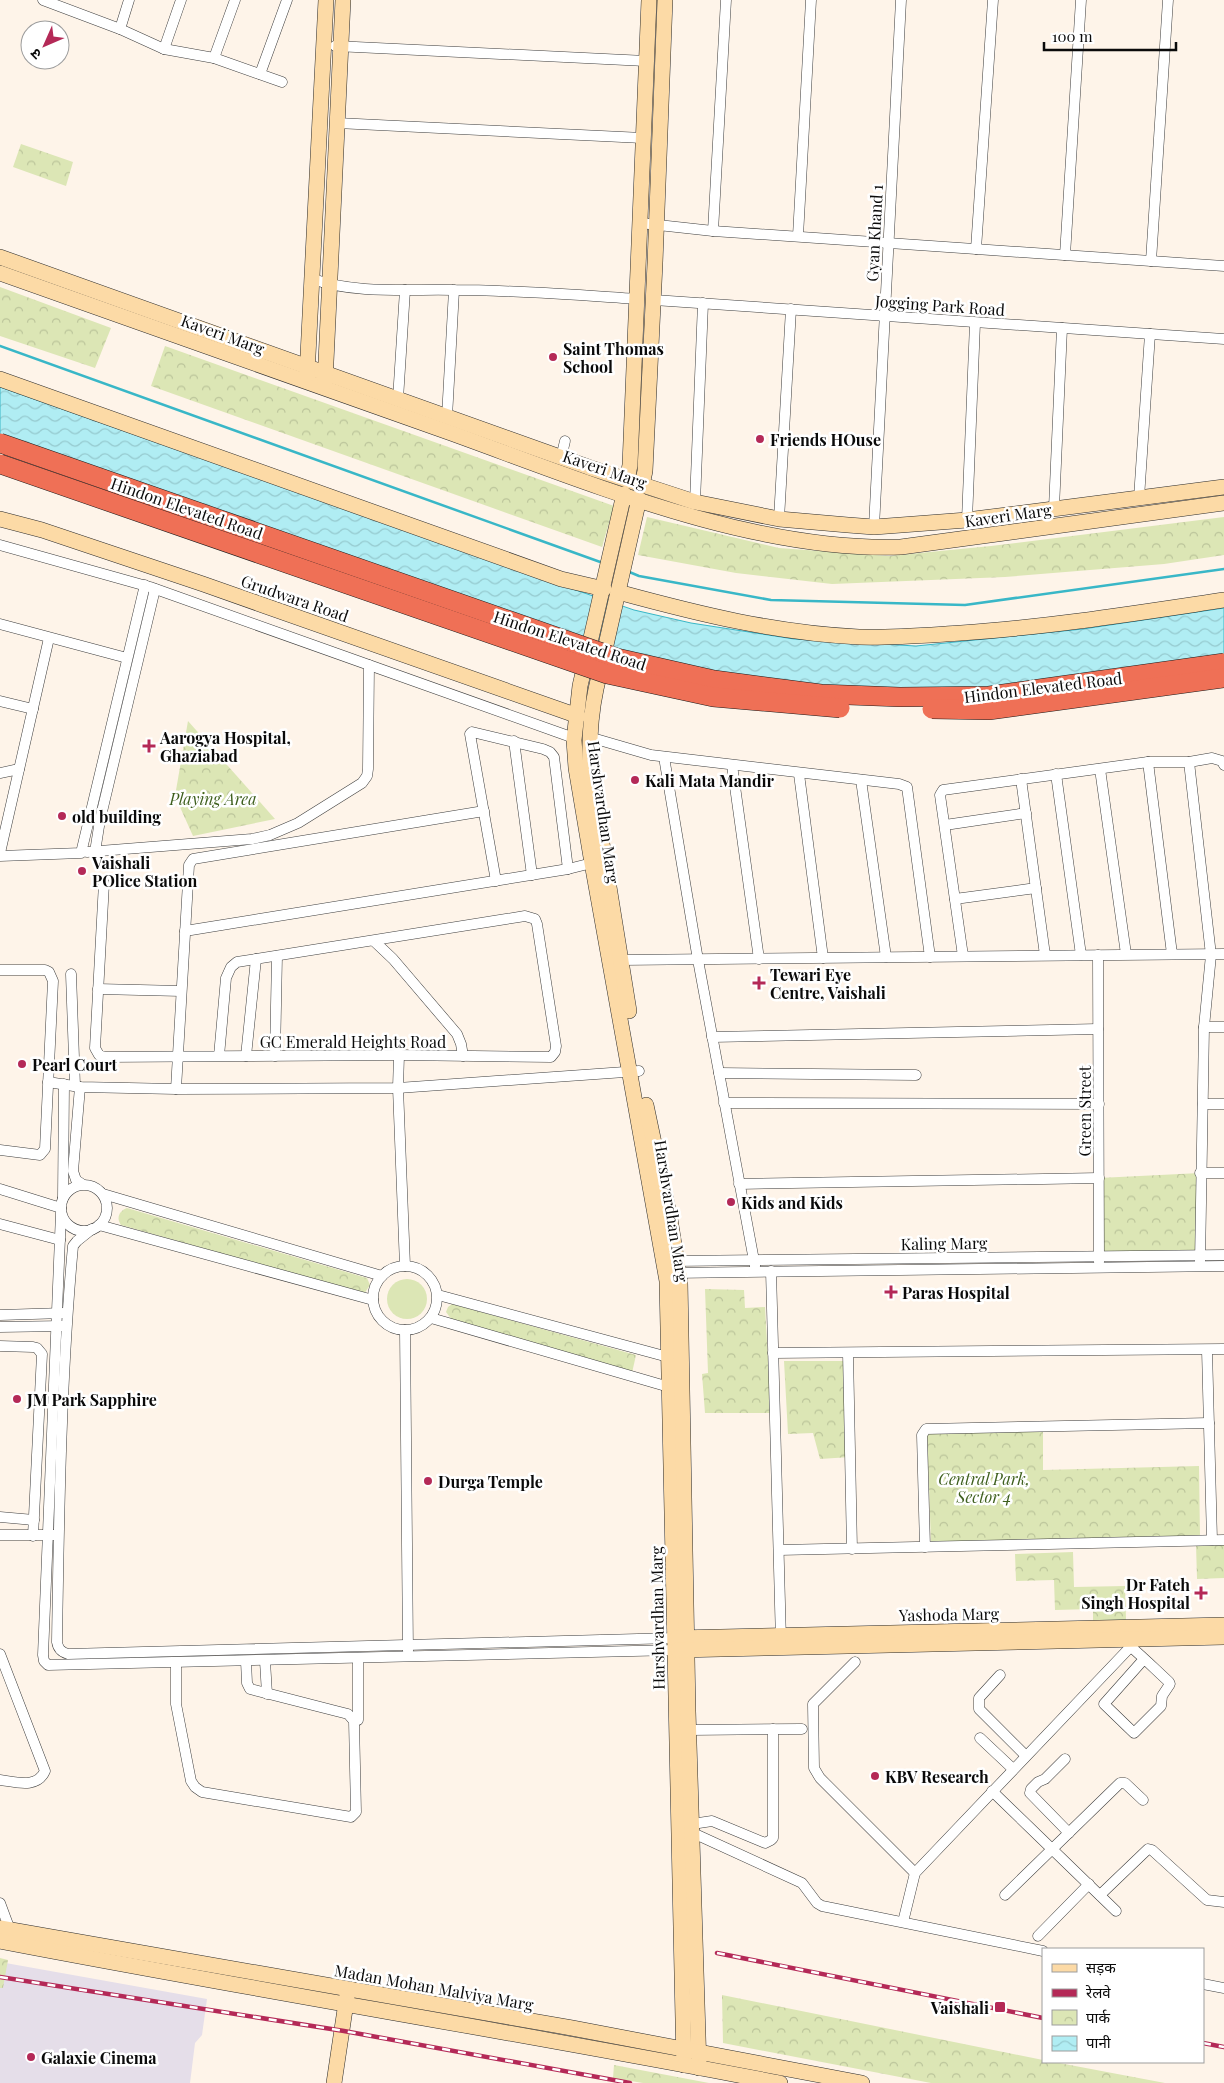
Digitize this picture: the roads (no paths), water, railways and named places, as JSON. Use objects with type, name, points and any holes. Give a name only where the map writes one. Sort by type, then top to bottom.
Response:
[{"type":"highway","name":"Hindon Elevated Road","points":[[0,443],[617,658],[714,680],[821,694],[900,697],[989,696],[1224,663]]},
{"type":"highway","name":"Hindon Elevated Road","points":[[0,464],[607,674],[713,697],[822,707],[989,710],[1224,678]]},
{"type":"street","points":[[43,0],[120,29],[164,49],[214,58],[282,82]]},
{"type":"street","points":[[120,29],[129,0]]},
{"type":"street","points":[[164,49],[181,0]]},
{"type":"street","points":[[214,58],[235,0]]},
{"type":"street","points":[[260,74],[287,0]]},
{"type":"street","points":[[307,374],[326,0]]},
{"type":"street","points":[[325,381],[343,0]]},
{"type":"street","points":[[633,490],[630,465],[649,0]]},
{"type":"street","points":[[633,490],[645,471],[666,0]]},
{"type":"street","points":[[713,231],[726,0]]},
{"type":"street","points":[[798,236],[811,0]]},
{"type":"street","name":"Gyan Khand 1","points":[[874,527],[901,0]]},
{"type":"street","points":[[976,249],[993,0]]},
{"type":"street","points":[[1065,255],[1081,0]]},
{"type":"street","points":[[1151,261],[1168,0]]},
{"type":"street","points":[[324,45],[646,62]]},
{"type":"street","points":[[337,123],[643,138]]},
{"type":"street","points":[[317,195],[334,196]]},
{"type":"street","points":[[640,223],[713,231],[1224,266]]},
{"type":"street","name":"Kaveri Marg","points":[[3,266],[633,490],[779,519],[874,527],[967,520],[1224,487]]},
{"type":"street","points":[[313,279],[330,285],[405,290],[454,290],[637,299]]},
{"type":"street","points":[[398,400],[405,290]]},
{"type":"street","points":[[448,417],[454,290]]},
{"type":"street","name":"Jogging Park Road","points":[[654,300],[1224,339]]},
{"type":"street","points":[[696,502],[703,303]]},
{"type":"street","points":[[779,519],[791,309]]},
{"type":"street","points":[[967,520],[975,323]]},
{"type":"street","points":[[1054,508],[1062,328]]},
{"type":"street","points":[[1138,498],[1150,334]]},
{"type":"street","points":[[0,379],[561,579],[611,589],[693,612],[761,627],[860,637],[914,636],[1002,630],[1114,617],[1224,600]]},
{"type":"street","name":"Kaveri Marg","points":[[325,381],[398,400],[562,458],[694,517],[774,535],[818,542],[874,548],[933,544],[1224,503]]},
{"type":"street","points":[[562,458],[565,442]]},
{"type":"street","name":"Harshvardhan Marg","points":[[633,490],[611,589],[590,720],[582,738],[576,768],[592,863],[634,1071],[670,1219],[692,2066]]},
{"type":"street","name":"Grudwara Road","points":[[0,519],[42,530],[203,584],[578,716]]},
{"type":"street","points":[[0,545],[150,587],[582,738],[664,757],[903,785],[908,790],[930,957]]},
{"type":"street","points":[[49,638],[0,854],[81,853],[127,658],[150,587]]},
{"type":"street","points":[[150,587],[102,811],[91,852],[252,839],[270,835],[298,823],[357,787],[367,776],[368,769],[369,665]]},
{"type":"street","name":"Harshvardhan Marg","points":[[611,589],[580,686],[578,716],[590,769],[621,960],[634,1071]]},
{"type":"street","points":[[0,624],[127,658]]},
{"type":"street","points":[[0,701],[33,709]]},
{"type":"street","points":[[496,881],[470,734],[476,731],[543,749],[550,752],[554,757],[568,869]]},
{"type":"street","points":[[514,741],[532,875]]},
{"type":"street","points":[[664,757],[698,960],[756,1272]]},
{"type":"street","points":[[963,956],[940,795],[943,790],[1148,762],[1189,762],[1212,758],[1222,761]]},
{"type":"street","points":[[1148,762],[1172,954]]},
{"type":"street","points":[[1189,762],[1211,955],[1204,1027],[1200,1173],[1200,1267]]},
{"type":"street","points":[[732,765],[759,959]]},
{"type":"street","points":[[1100,768],[1126,954]]},
{"type":"street","points":[[0,772],[19,769]]},
{"type":"street","points":[[798,774],[823,958]]},
{"type":"street","points":[[1056,774],[1081,955]]},
{"type":"street","points":[[1021,779],[1045,955]]},
{"type":"street","points":[[861,780],[886,957]]},
{"type":"street","points":[[176,1089],[190,862],[196,857],[484,811]]},
{"type":"street","points":[[945,826],[1026,813]]},
{"type":"street","points":[[185,931],[568,869],[592,863]]},
{"type":"street","name":"GC Emerald Heights Road","points":[[104,883],[95,1048],[99,1055],[104,1057],[462,1056],[461,1044],[456,1034],[393,959],[374,941]]},
{"type":"street","points":[[955,899],[1036,888]]},
{"type":"street","points":[[219,1056],[227,972],[237,962],[525,916],[535,919],[556,1052],[551,1057],[545,1058],[462,1056]]},
{"type":"street","points":[[621,960],[1224,954]]},
{"type":"street","name":"Green Street","points":[[1098,955],[1099,1268]]},
{"type":"street","points":[[275,1056],[277,956]]},
{"type":"street","points":[[246,1056],[256,959]]},
{"type":"street","points":[[0,970],[44,970],[52,976],[53,980],[44,1152],[40,1155],[34,1155],[0,1150]]},
{"type":"street","points":[[71,974],[77,1086],[73,1172],[76,1180],[82,1184],[99,1189],[106,1199],[107,1212],[96,1227],[73,1246],[62,1313],[53,1535],[43,1655],[45,1663],[53,1666],[408,1657],[681,1644]]},
{"type":"street","points":[[98,989],[181,991]]},
{"type":"street","points":[[1204,1027],[1224,1027]]},
{"type":"street","points":[[712,1037],[1098,1029]]},
{"type":"street","points":[[399,1055],[398,1088],[405,1266]]},
{"type":"street","points":[[48,1082],[77,1086],[176,1089],[398,1088],[634,1071]]},
{"type":"street","points":[[719,1073],[916,1075]]},
{"type":"street","points":[[62,1313],[60,1240],[64,1084]]},
{"type":"street","points":[[724,1104],[1099,1104]]},
{"type":"street","points":[[1203,1104],[1224,1104]]},
{"type":"street","points":[[1200,1173],[1224,1173]]},
{"type":"street","points":[[739,1184],[1099,1178]]},
{"type":"street","points":[[82,1184],[71,1189],[62,1206],[68,1224],[81,1231],[96,1227],[373,1300]]},
{"type":"street","points":[[0,1189],[62,1206]]},
{"type":"street","points":[[103,1194],[382,1276]]},
{"type":"street","points":[[0,1224],[60,1240]]},
{"type":"street","name":"Kaling Marg","points":[[671,1267],[754,1260],[1224,1255]]},
{"type":"street","points":[[405,1266],[412,1266],[425,1272],[435,1286],[438,1295],[438,1303],[431,1318],[414,1330],[391,1327],[383,1321],[374,1308],[373,1300],[374,1291],[382,1276],[395,1268],[405,1266]]},
{"type":"street","name":"Kaling Marg","points":[[671,1267],[756,1272],[1224,1266]]},
{"type":"street","points":[[771,1271],[781,1641]]},
{"type":"street","points":[[438,1295],[675,1359]]},
{"type":"street","points":[[0,1315],[62,1313]]},
{"type":"street","points":[[431,1318],[675,1389]]},
{"type":"street","points":[[0,1328],[61,1326]]},
{"type":"street","points":[[405,1330],[408,1657]]},
{"type":"street","points":[[0,1346],[33,1347],[37,1348],[42,1354],[33,1536]]},
{"type":"street","points":[[773,1353],[1224,1349]]},
{"type":"street","points":[[1207,1350],[1212,1540]]},
{"type":"street","points":[[848,1352],[852,1548]]},
{"type":"street","points":[[925,1547],[922,1436],[926,1429],[1209,1423]]},
{"type":"street","points":[[0,1517],[34,1520]]},
{"type":"street","points":[[0,1535],[53,1535]]},
{"type":"street","points":[[53,1535],[58,1648],[68,1654],[408,1645],[681,1644]]},
{"type":"street","points":[[778,1550],[1224,1540]]},
{"type":"street","name":"Yashoda Marg","points":[[1136,1638],[1224,1625]]},
{"type":"street","name":"Yashoda Marg","points":[[681,1644],[781,1641],[1224,1637]]},
{"type":"street","points":[[903,1922],[915,1873],[1136,1638],[1144,1659],[1170,1684],[1162,1696],[1161,1706],[1134,1733],[1104,1704],[1144,1659]]},
{"type":"street","name":"Harshvardhan Marg","points":[[681,1644],[689,1730],[693,1828],[691,2051]]},
{"type":"street","points":[[161,1652],[161,1664]]},
{"type":"street","points":[[0,1654],[46,1771],[35,1782],[0,1780]]},
{"type":"street","points":[[358,1658],[358,1720]]},
{"type":"street","points":[[176,1663],[178,1715],[191,1781],[194,1787],[202,1792],[351,1817],[356,1812],[354,1721],[351,1716],[336,1710],[250,1689],[248,1687],[246,1661]]},
{"type":"street","points":[[265,1661],[267,1694]]},
{"type":"street","points":[[855,1662],[813,1704],[814,1768],[820,1778],[915,1873]]},
{"type":"street","points":[[1000,1675],[979,1698],[979,1709],[1026,1755]]},
{"type":"street","points":[[693,1828],[712,1820],[765,1842],[773,1838],[774,1729]]},
{"type":"street","points":[[689,1730],[802,1729]]},
{"type":"street","points":[[980,1738],[1013,1769]]},
{"type":"street","points":[[1065,1759],[1045,1779],[1038,1782],[1031,1789],[1030,1793],[1068,1833]]},
{"type":"street","points":[[1005,1895],[1120,1783],[1125,1783],[1143,1800]]},
{"type":"street","points":[[992,1791],[1116,1911]]},
{"type":"street","points":[[693,1828],[802,1882],[820,1905],[1042,1951]]},
{"type":"street","points":[[1100,1895],[1148,1849],[1152,1850],[1207,1900],[1224,1902]]},
{"type":"street","points":[[1038,1936],[1089,1884]]},
{"type":"street","points":[[0,1903],[3,1933]]},
{"type":"street","name":"Madan Mohan Malviya Marg","points":[[3,1933],[347,1996],[780,2083]]},
{"type":"street","points":[[1204,1984],[1224,1988]]},
{"type":"street","points":[[334,2083],[347,1996]]},
{"type":"street","name":"Madan Mohan Malviya Marg","points":[[347,1996],[691,2051],[862,2083]]},
{"type":"water","points":[[0,387],[634,610],[691,623],[794,639],[916,646],[1083,629],[1224,608],[1224,666],[1042,697],[831,698],[482,623],[0,450]]},
{"type":"waterway","points":[[0,346],[603,563]]},
{"type":"waterway","points":[[627,571],[639,576],[771,600],[965,605],[1224,569]]},
{"type":"railway","points":[[717,1953],[1042,2018]]},
{"type":"railway","points":[[0,1977],[344,2031],[630,2083]]},
{"type":"railway","points":[[1204,2043],[1224,2047]]},
{"type":"place","name":"Saint Thomas School","points":[[553,357]]},
{"type":"place","name":"Friends HOuse","points":[[760,439]]},
{"type":"place","name":"Aarogya Hospital, Ghaziabad","points":[[149,746]]},
{"type":"place","name":"Kali Mata Mandir","points":[[635,780]]},
{"type":"place","name":"old building","points":[[62,816]]},
{"type":"place","name":"Vaishali POlice Station","points":[[82,871]]},
{"type":"place","name":"Tewari Eye Centre, Vaishali","points":[[759,983]]},
{"type":"place","name":"Pearl Court","points":[[22,1064]]},
{"type":"place","name":"Kids and Kids","points":[[731,1202]]},
{"type":"place","name":"Paras Hospital","points":[[891,1292]]},
{"type":"place","name":"JM Park Sapphire","points":[[17,1399]]},
{"type":"place","name":"Durga Temple","points":[[428,1481]]},
{"type":"place","name":"Dr Fateh Singh Hospital","points":[[1201,1593]]},
{"type":"place","name":"KBV Research","points":[[875,1776]]},
{"type":"place","name":"Vaishali","points":[[1000,2007]]},
{"type":"place","name":"Galaxie Cinema","points":[[31,2057]]},
{"type":"park label","name":"Playing Area","points":[[213,798]]},
{"type":"park label","name":"Central Park, Sector 4","points":[[984,1487]]}]
